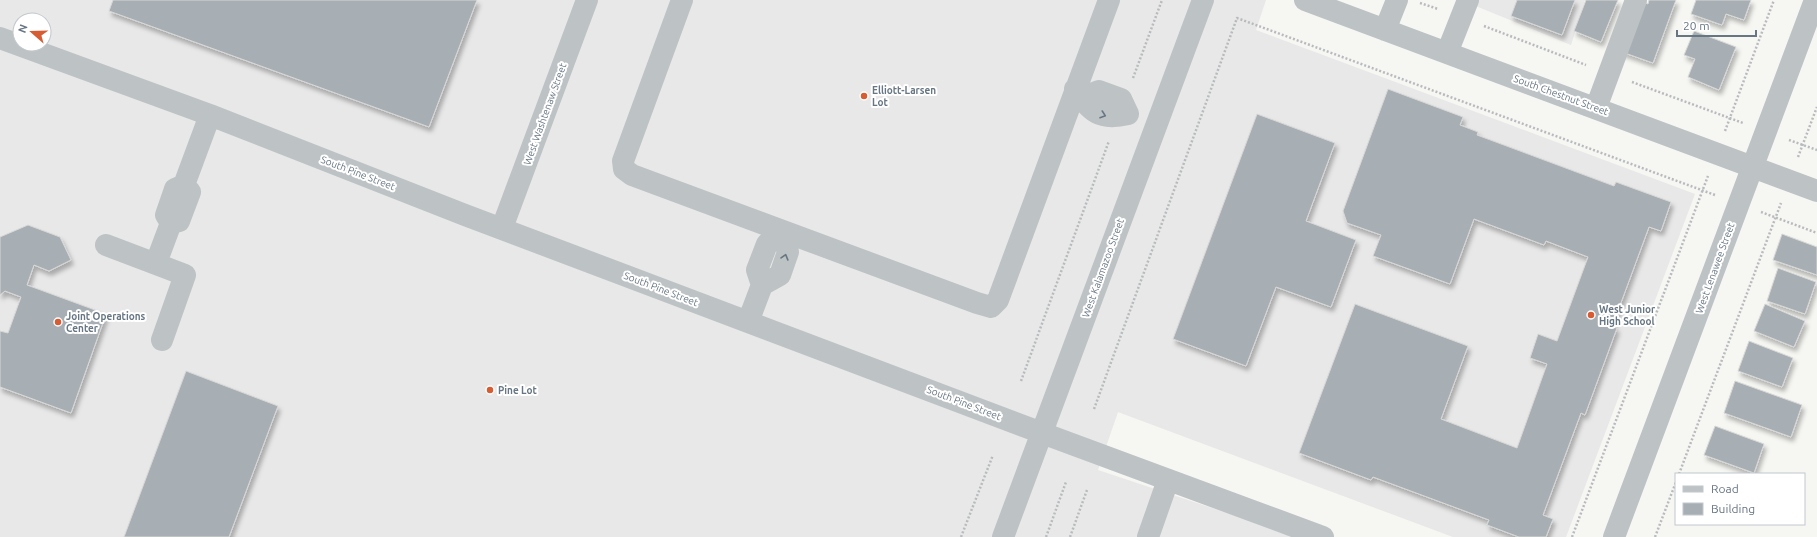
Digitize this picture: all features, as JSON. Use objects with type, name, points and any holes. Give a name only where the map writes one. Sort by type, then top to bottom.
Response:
[{"type":"street","name":"West Washtenaw Street","points":[[502,228],[587,0]]},
{"type":"street","points":[[682,0],[623,161],[624,169],[632,175],[780,231],[977,304],[991,307],[998,300],[1078,93],[1109,0]]},
{"type":"street","name":"West Kalamazoo Street","points":[[1003,537],[1203,0]]},
{"type":"street","name":"South Chestnut Street","points":[[1305,0],[1817,191]]},
{"type":"street","points":[[1385,30],[1397,0]]},
{"type":"street","points":[[1596,108],[1636,0]]},
{"type":"street","name":"West Lenawee Street","points":[[1614,537],[1815,0]]},
{"type":"street","points":[[1447,53],[1464,9]]},
{"type":"street","name":"South Pine Street","points":[[0,38],[210,115],[748,322],[1323,537]]},
{"type":"street","points":[[1078,93],[1092,111],[1112,118],[1123,111],[1156,125]]},
{"type":"street","points":[[156,263],[171,223],[166,215],[175,189],[184,185],[210,115]]},
{"type":"street","points":[[748,322],[762,285],[780,275],[788,252],[780,231]]},
{"type":"street","points":[[106,244],[185,275],[162,340]]},
{"type":"street","points":[[1148,537],[1168,480]]},
{"type":"path","points":[[1021,381],[1123,111],[1162,0]]},
{"type":"path","points":[[1572,537],[1774,0]]},
{"type":"path","points":[[1094,409],[1237,18],[1817,233]]},
{"type":"path","points":[[1679,473],[1817,107]]},
{"type":"path","points":[[961,537],[993,455]]},
{"type":"path","points":[[1046,537],[1066,482]]},
{"type":"path","points":[[1655,537],[1675,485]]},
{"type":"path","points":[[1070,537],[1087,490]]},
{"type":"shaded area","points":[[0,0],[1266,0],[1256,30],[1695,194],[1566,537],[1453,537],[1118,412],[1098,470],[1299,537],[0,537]]},
{"type":"shaded area","points":[[1461,0],[1585,0],[1571,45]]},
{"type":"building","points":[[113,0],[477,0],[429,127],[109,11]]},
{"type":"building","points":[[1517,0],[1575,0],[1562,35],[1511,16]]},
{"type":"building","points":[[1586,0],[1618,0],[1601,42],[1574,31]]},
{"type":"building","points":[[1649,0],[1676,0],[1653,63],[1622,52],[1640,1],[1648,4]]},
{"type":"building","points":[[1696,0],[1751,0],[1744,20],[1726,14],[1722,25],[1691,14]]},
{"type":"building","points":[[1694,31],[1736,47],[1719,90],[1688,77],[1695,59],[1684,55]]},
{"type":"building","name":"West Junior High School","points":[[1388,89],[1463,117],[1460,125],[1478,132],[1477,135],[1614,186],[1616,182],[1671,202],[1661,231],[1649,227],[1612,327],[1617,328],[1585,415],[1581,413],[1543,515],[1553,519],[1546,537],[1519,537],[1487,525],[1489,520],[1373,477],[1371,480],[1299,453],[1355,304],[1468,346],[1441,419],[1517,448],[1547,364],[1530,358],[1538,334],[1557,341],[1588,257],[1546,241],[1544,245],[1474,219],[1450,284],[1373,256],[1381,235],[1347,223],[1343,211]]},
{"type":"building","points":[[1257,114],[1335,143],[1306,221],[1356,240],[1331,307],[1276,287],[1246,366],[1173,339]]},
{"type":"building","name":"Joint Operations Center","points":[[28,225],[60,237],[71,260],[49,271],[34,265],[27,285],[106,314],[71,413],[0,387],[0,331],[8,333],[21,297],[5,291],[0,295],[0,237]]},
{"type":"building","points":[[1782,234],[1817,247],[1817,275],[1773,260]]},
{"type":"building","points":[[1778,268],[1816,282],[1805,314],[1767,301]]},
{"type":"building","points":[[1765,304],[1805,321],[1794,347],[1754,331]]},
{"type":"building","points":[[1749,341],[1793,358],[1782,387],[1738,371]]},
{"type":"building","points":[[186,371],[278,406],[229,537],[124,537]]},
{"type":"building","points":[[1735,381],[1802,405],[1791,437],[1724,413]]},
{"type":"building","points":[[1715,426],[1764,444],[1754,473],[1704,455]]},
{"type":"place","name":"Elliott-Larsen Lot","points":[[864,96]]},
{"type":"place","name":"West Junior High School","points":[[1591,315]]},
{"type":"place","name":"Joint Operations Center","points":[[58,322]]},
{"type":"place","name":"Pine Lot","points":[[490,390]]}]
